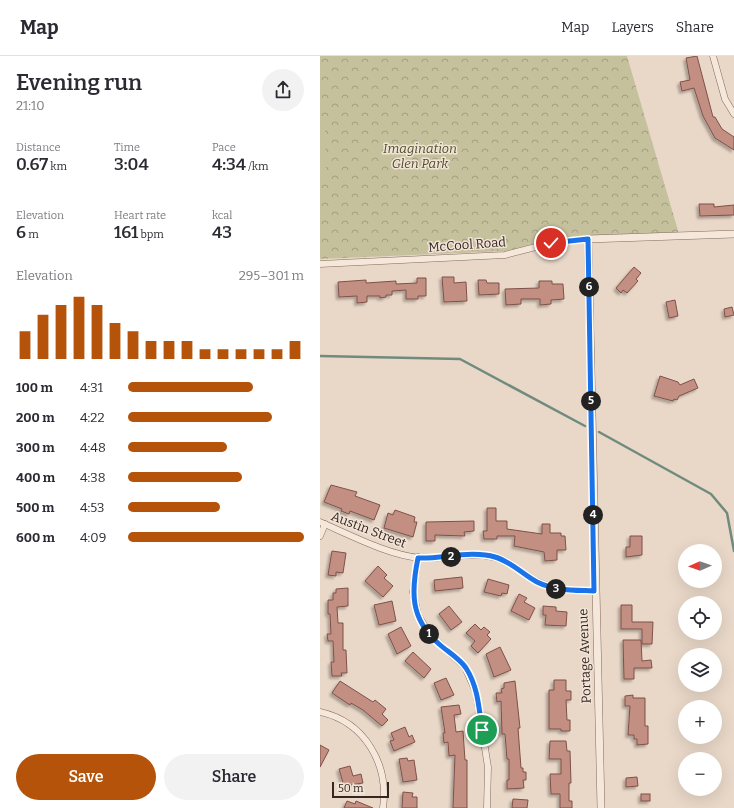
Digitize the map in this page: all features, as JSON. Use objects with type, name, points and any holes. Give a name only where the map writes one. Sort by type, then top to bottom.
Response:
[{"type":"street","points":[[713,56],[725,99],[734,114]]},
{"type":"street","name":"McCool Road","points":[[320,264],[504,255],[551,243],[588,239],[734,234]]},
{"type":"street","name":"Portage Avenue","points":[[588,239],[594,591],[601,808]]},
{"type":"street","points":[[320,536],[323,523]]},
{"type":"street","name":"Austin Street","points":[[323,523],[390,550],[418,558],[482,555],[494,557],[514,564],[531,578],[546,586],[556,589],[594,591]]},
{"type":"street","points":[[418,558],[413,592],[418,615],[430,636],[465,667],[476,692],[488,767],[487,808]]},
{"type":"street","points":[[320,712],[351,725],[366,739],[372,748],[383,778],[382,808]]},
{"type":"green space","name":"Imagination Glen Park","points":[[320,56],[627,56],[679,234],[547,240],[506,251],[320,259]]},
{"type":"green space","points":[[325,128],[326,168],[320,187],[320,129]]},
{"type":"building","points":[[697,56],[713,117],[715,117],[722,129],[734,137],[734,150],[715,138],[703,116],[694,88],[682,91],[680,82],[690,80],[686,58]]},
{"type":"building","points":[[699,204],[714,204],[714,207],[734,205],[734,215],[700,216]]},
{"type":"building","points":[[634,267],[641,273],[636,279],[638,281],[627,293],[623,290],[621,293],[616,288]]},
{"type":"building","points":[[442,277],[454,277],[454,283],[466,282],[467,301],[444,302]]},
{"type":"building","points":[[417,278],[426,278],[426,296],[418,296],[418,299],[406,299],[406,290],[392,291],[392,295],[386,295],[386,297],[380,298],[380,296],[367,296],[367,302],[357,303],[357,296],[339,297],[338,282],[366,280],[366,283],[396,281],[396,284],[417,283]]},
{"type":"building","points":[[478,280],[486,280],[487,283],[499,283],[499,294],[479,295]]},
{"type":"building","points":[[539,281],[552,281],[552,284],[563,284],[564,299],[551,300],[551,304],[540,305],[540,299],[521,299],[521,304],[506,305],[505,289],[539,288]]},
{"type":"building","points":[[675,300],[678,316],[669,318],[666,302]]},
{"type":"building","points":[[732,307],[734,315],[725,317],[724,309]]},
{"type":"building","points":[[660,376],[678,382],[680,385],[694,379],[698,388],[679,396],[677,400],[674,399],[673,401],[654,396]]},
{"type":"building","points":[[331,485],[357,492],[355,496],[380,505],[374,520],[350,511],[349,514],[341,511],[342,509],[324,502]]},
{"type":"building","points":[[487,508],[496,508],[496,521],[507,521],[507,529],[542,534],[542,524],[550,524],[550,533],[561,533],[561,536],[565,536],[566,550],[557,550],[557,560],[545,561],[544,552],[514,546],[515,536],[497,536],[497,539],[484,539],[483,531],[487,531]]},
{"type":"building","points":[[395,510],[415,517],[414,522],[417,522],[413,537],[384,528],[388,513],[393,515]]},
{"type":"building","points":[[474,521],[474,531],[464,532],[465,536],[435,535],[435,541],[426,541],[426,522]]},
{"type":"building","points":[[630,536],[642,536],[642,555],[626,557],[626,547],[630,547]]},
{"type":"building","points":[[332,551],[346,553],[343,573],[336,572],[336,576],[328,575]]},
{"type":"building","points":[[378,566],[387,575],[384,578],[393,586],[383,597],[365,581]]},
{"type":"building","points":[[462,577],[463,588],[435,591],[434,580]]},
{"type":"building","points":[[488,579],[509,585],[507,594],[502,593],[501,596],[484,592]]},
{"type":"building","points":[[348,588],[348,606],[337,607],[338,623],[343,623],[343,650],[346,650],[347,673],[341,673],[342,676],[332,676],[331,662],[334,662],[333,641],[328,641],[327,634],[331,634],[330,614],[328,614],[328,600],[333,600],[333,593],[336,593],[336,589]]},
{"type":"building","points":[[519,594],[527,598],[524,602],[535,608],[529,620],[511,611]]},
{"type":"building","points":[[392,601],[396,621],[379,625],[374,605]]},
{"type":"building","points":[[621,605],[632,605],[632,622],[653,622],[652,644],[642,644],[642,629],[621,629]]},
{"type":"building","points":[[449,606],[462,622],[451,630],[439,614]]},
{"type":"building","points":[[543,606],[556,607],[556,611],[567,612],[566,626],[545,625],[546,615],[543,615]]},
{"type":"building","points":[[475,624],[481,630],[484,627],[490,632],[487,635],[491,639],[478,653],[471,646],[475,641],[466,633]]},
{"type":"building","points":[[401,627],[411,646],[397,654],[388,634]]},
{"type":"building","points":[[623,640],[641,640],[642,661],[651,660],[652,668],[634,668],[634,679],[624,679]]},
{"type":"building","points":[[500,647],[511,670],[494,677],[486,654]]},
{"type":"building","points":[[413,652],[431,669],[424,678],[405,661]]},
{"type":"building","points":[[446,678],[454,695],[441,700],[434,683]]},
{"type":"building","points":[[554,680],[566,680],[566,691],[571,691],[571,700],[566,700],[567,720],[570,720],[570,731],[549,729],[549,690],[554,690]]},
{"type":"building","points":[[340,681],[373,702],[375,700],[386,709],[382,714],[388,720],[382,726],[363,710],[351,703],[350,705],[332,693]]},
{"type":"building","points":[[515,681],[520,728],[518,728],[521,768],[523,768],[523,772],[526,772],[526,780],[523,780],[524,788],[507,789],[507,780],[509,780],[509,759],[507,759],[505,734],[502,734],[501,701],[497,702],[496,693],[502,693],[501,689],[504,688],[504,683]]},
{"type":"building","points":[[633,695],[633,698],[645,698],[645,726],[648,726],[648,744],[637,745],[637,739],[634,739],[634,735],[628,735],[630,706],[625,706],[625,696]]},
{"type":"building","points":[[459,705],[461,714],[454,715],[456,732],[463,731],[465,760],[467,760],[467,808],[453,808],[455,755],[449,756],[448,742],[444,743],[443,733],[445,733],[441,707]]},
{"type":"building","points":[[405,727],[409,737],[412,735],[415,742],[394,751],[390,741],[394,740],[391,733]]},
{"type":"building","points":[[550,741],[566,741],[567,751],[570,751],[571,783],[569,783],[569,801],[572,801],[572,808],[560,808],[560,794],[551,794],[550,774],[561,774],[561,759],[549,759]]},
{"type":"building","points":[[320,745],[329,750],[320,767]]},
{"type":"building","points":[[407,758],[408,761],[414,760],[417,780],[403,782],[399,759]]},
{"type":"building","points":[[350,766],[353,776],[361,774],[363,783],[344,786],[339,769]]},
{"type":"building","points":[[637,777],[638,786],[626,787],[626,778]]},
{"type":"building","points":[[403,792],[413,793],[412,797],[417,797],[417,808],[402,808]]},
{"type":"building","points":[[641,794],[650,794],[650,801],[641,801]]},
{"type":"building","points":[[513,799],[528,800],[527,808],[512,808]]},
{"type":"building","points":[[347,801],[355,804],[356,801],[373,808],[344,808]]},
{"type":"waterway","points":[[320,356],[460,359],[585,426]]},
{"type":"waterway","points":[[599,432],[711,494],[727,513],[734,551]]},
{"type":"route","points":[[482,730],[476,692],[472,679],[465,667],[430,636],[418,615],[413,592],[418,558],[448,558],[470,555],[494,557],[514,564],[525,574],[546,586],[556,589],[594,591],[588,239],[551,243]]}]
